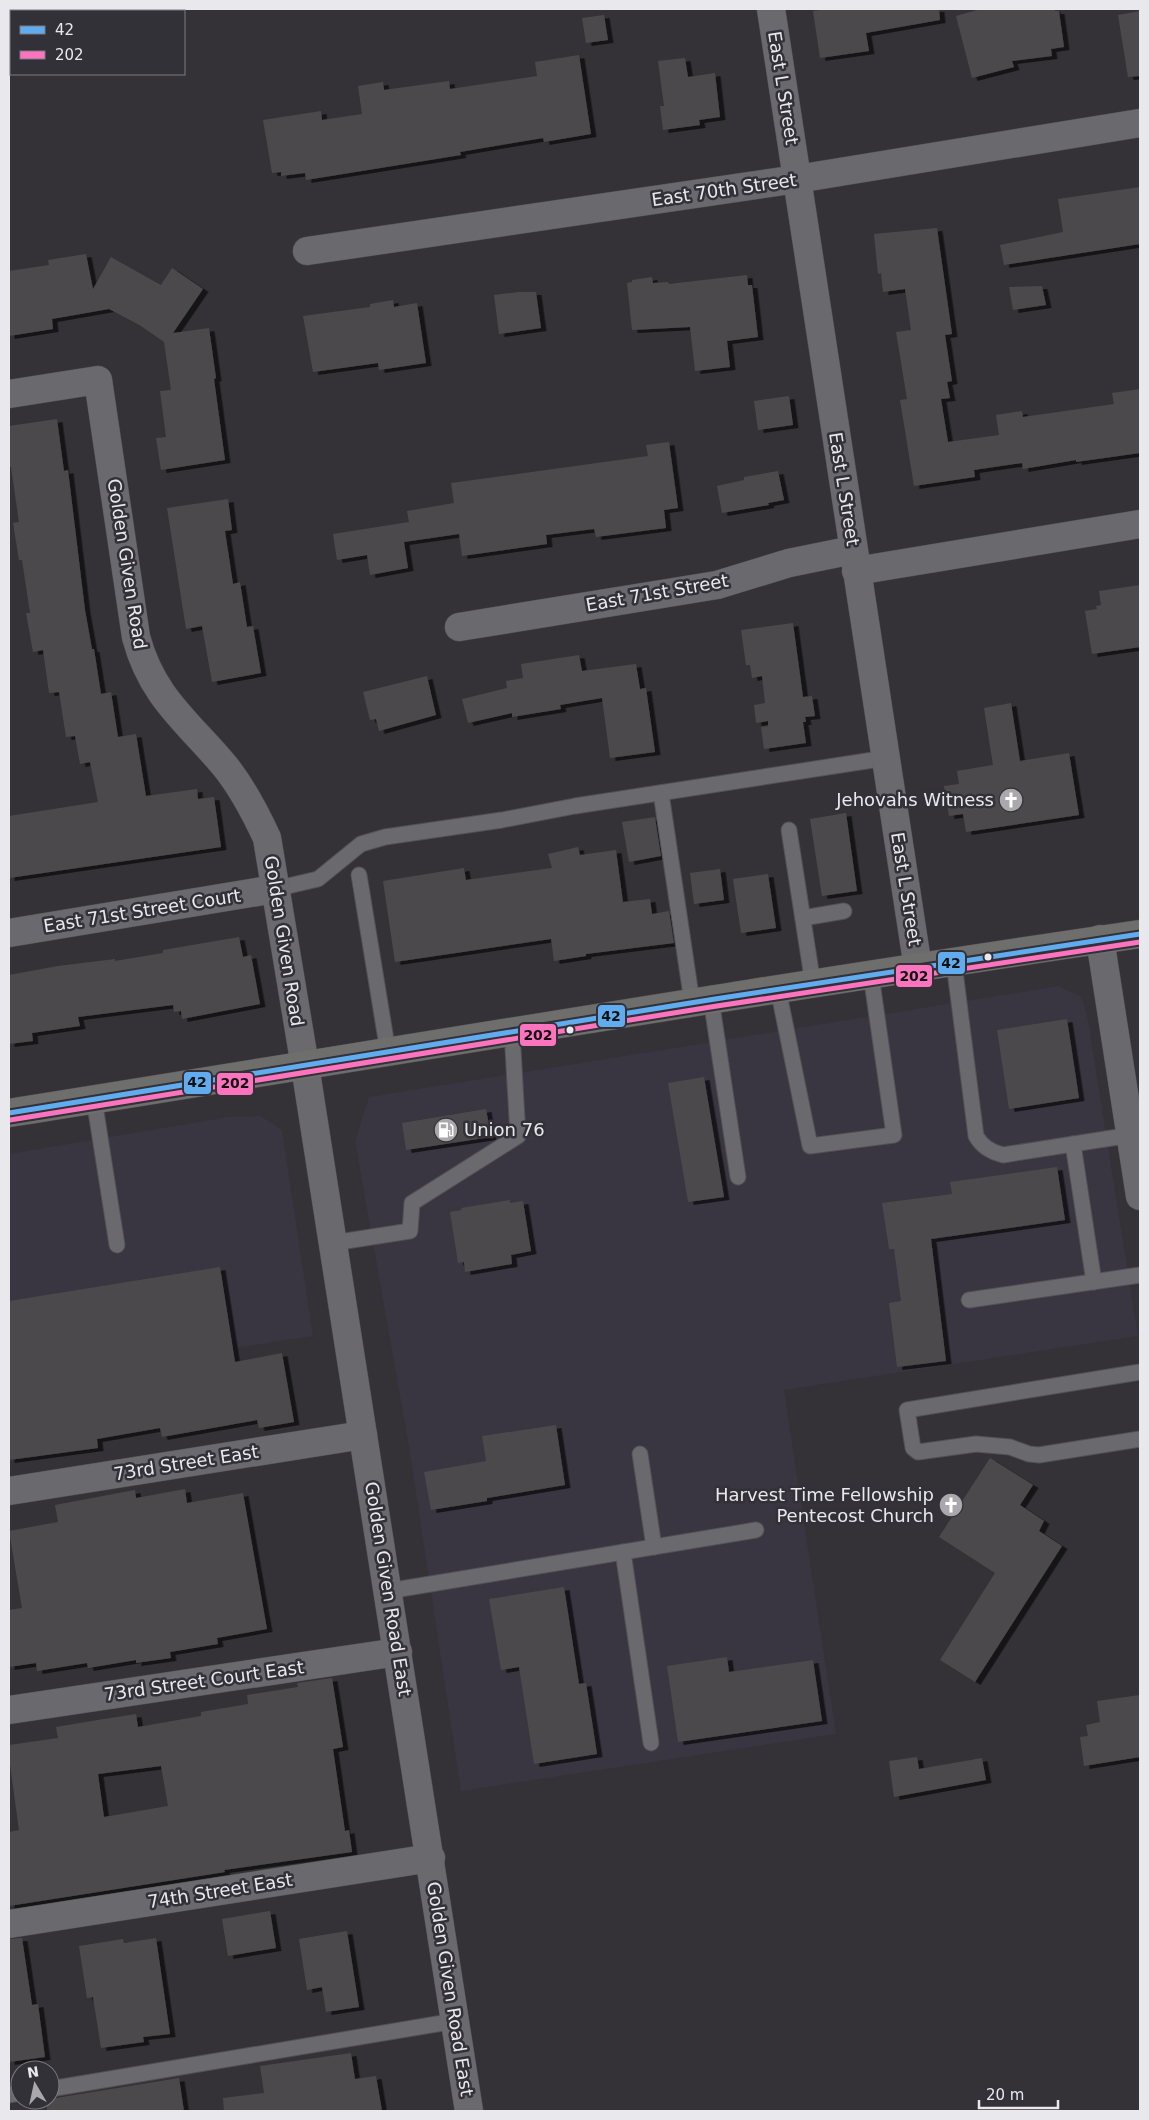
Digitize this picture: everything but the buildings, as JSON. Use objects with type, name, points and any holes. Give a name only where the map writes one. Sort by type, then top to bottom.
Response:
[{"type":"main road","points":[[9,1113],[701,1000],[1140,934]]},
{"type":"street","name":"East L Street","points":[[771,9],[918,968]]},
{"type":"street","name":"East 70th Street","points":[[307,252],[797,179],[1140,123]]},
{"type":"street","name":"Golden Given Road","points":[[9,394],[98,380],[136,637],[140,652],[164,698],[182,721],[224,765],[254,810],[267,838],[305,1066]]},
{"type":"street","name":"East 71st Street","points":[[459,627],[717,585],[790,562],[855,560],[1140,524]]},
{"type":"street","name":"East 71st Street Court","points":[[9,933],[275,889]]},
{"type":"street","points":[[1100,940],[1140,1196]]},
{"type":"street","name":"Golden Given Road East","points":[[305,1066],[431,1858],[469,2111]]},
{"type":"street","name":"73rd Street East","points":[[9,1491],[363,1435]]},
{"type":"street","name":"73rd Street Court East","points":[[9,1710],[398,1652]]},
{"type":"street","name":"74th Street East","points":[[9,1924],[431,1858]]},
{"type":"lane","points":[[275,889],[318,879],[361,844],[385,837],[886,758]]},
{"type":"lane","points":[[661,793],[738,1177]]},
{"type":"lane","points":[[789,830],[813,984]]},
{"type":"lane","points":[[359,875],[388,1052]]},
{"type":"lane","points":[[803,918],[844,911]]},
{"type":"lane","points":[[954,962],[976,1136],[981,1145],[992,1152],[1003,1155],[1131,1135]]},
{"type":"lane","points":[[778,989],[810,1146],[894,1136],[871,975]]},
{"type":"lane","points":[[333,1242],[410,1231],[412,1203],[518,1136],[512,1032]]},
{"type":"lane","points":[[94,1099],[117,1245]]},
{"type":"lane","points":[[1074,1144],[1094,1282]]},
{"type":"lane","points":[[969,1300],[1140,1276]]},
{"type":"lane","points":[[1140,1372],[907,1410],[914,1448],[918,1452],[976,1444],[1010,1447],[1029,1454],[1039,1455],[1140,1439]]},
{"type":"lane","points":[[640,1454],[654,1547]]},
{"type":"lane","points":[[388,1591],[756,1530]]},
{"type":"lane","points":[[623,1552],[651,1743]]},
{"type":"lane","points":[[60,2087],[455,2021]]},
{"type":"shaded area","points":[[1059,986],[1082,997],[1088,1020],[1138,1336],[784,1390],[836,1734],[461,1791],[409,1447],[355,1141],[369,1097]]},
{"type":"shaded area","points":[[261,1116],[282,1130],[313,1336],[9,1383],[9,1154],[228,1117]]},
{"type":"transit line","name":"42","points":[[9,1113],[715,999],[1140,934]]},
{"type":"transit line","name":"202","points":[[10,1120],[717,1006],[1140,942]]},
{"type":"place","name":"Jehovahs Witness","points":[[1011,800]]},
{"type":"place","name":"Union 76","points":[[446,1130]]},
{"type":"place","name":"Harvest Time Fellowship Pentecost Church","points":[[951,1505]]}]
